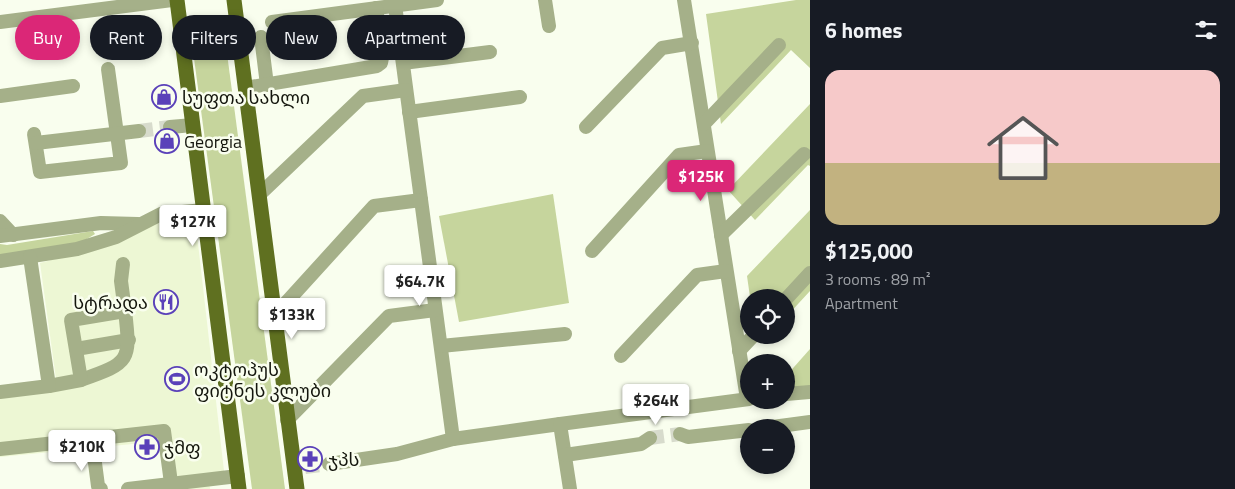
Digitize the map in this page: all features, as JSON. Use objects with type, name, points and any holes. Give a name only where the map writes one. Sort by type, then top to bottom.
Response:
[{"type":"main road","points":[[177,0],[238,483]]},
{"type":"main road","points":[[234,0],[287,420],[300,468],[297,489]]},
{"type":"street","points":[[0,22],[66,7],[172,0]]},
{"type":"street","points":[[324,15],[437,0]]},
{"type":"street","points":[[545,0],[548,26]]},
{"type":"street","points":[[684,0],[740,356]]},
{"type":"street","points":[[395,5],[453,439]]},
{"type":"street","points":[[245,88],[371,68],[381,63],[383,53],[376,8]]},
{"type":"street","points":[[261,36],[268,85]]},
{"type":"street","points":[[586,127],[662,48],[692,43]]},
{"type":"street","points":[[704,124],[779,45]]},
{"type":"street","points":[[403,63],[490,52]]},
{"type":"street","points":[[108,68],[118,134],[121,163],[40,172],[35,138],[118,134],[139,131]]},
{"type":"street","points":[[0,96],[73,86]]},
{"type":"street","points":[[259,195],[363,96],[406,90]]},
{"type":"street","points":[[409,112],[520,97]]},
{"type":"street","points":[[170,127],[193,125]]},
{"type":"street","points":[[592,252],[679,155],[707,150]]},
{"type":"street","points":[[721,235],[804,154]]},
{"type":"street","points":[[274,316],[374,206],[421,200]]},
{"type":"street","points":[[0,261],[77,249],[116,237],[138,224],[161,214],[204,210]]},
{"type":"street","points":[[0,221],[7,236],[101,223],[138,224]]},
{"type":"street","points":[[30,257],[49,386]]},
{"type":"street","points":[[0,392],[81,380],[118,364],[126,356],[129,340],[121,280],[123,264]]},
{"type":"street","points":[[621,356],[697,276],[726,271]]},
{"type":"street","points":[[795,289],[810,273]]},
{"type":"street","points":[[287,420],[389,316],[435,310]]},
{"type":"street","points":[[81,380],[71,320],[125,311]]},
{"type":"street","points":[[441,346],[565,334]]},
{"type":"street","points":[[76,349],[129,340]]},
{"type":"street","points":[[739,351],[746,344]]},
{"type":"street","points":[[795,393],[810,392]]},
{"type":"street","points":[[329,464],[397,454],[453,439],[740,400]]},
{"type":"street","points":[[795,424],[810,422]]},
{"type":"street","points":[[560,424],[570,489]]},
{"type":"street","points":[[0,450],[164,431],[176,484]]},
{"type":"street","points":[[680,434],[688,437],[740,431]]},
{"type":"street","points":[[565,455],[641,444],[650,438]]},
{"type":"street","points":[[92,440],[90,463],[98,486],[101,489]]},
{"type":"street","points":[[128,489],[176,484],[238,483]]},
{"type":"shaded area","points":[[796,0],[810,0],[810,68],[791,50],[721,124],[706,14]]},
{"type":"shaded area","points":[[194,60],[228,60],[285,489],[252,489]]},
{"type":"shaded area","points":[[810,104],[810,166],[808,165],[755,220],[728,190]]},
{"type":"shaded area","points":[[553,194],[569,303],[459,322],[439,216]]},
{"type":"shaded area","points":[[810,210],[810,291],[795,307],[795,289],[749,289],[747,276]]},
{"type":"shaded area","points":[[190,218],[196,226],[224,471],[209,478],[210,489],[170,489],[163,441],[0,457],[0,396],[56,379],[40,263],[118,242],[159,221]]},
{"type":"shaded area","points":[[93,231],[95,234],[82,242],[0,255],[0,244],[7,245]]},
{"type":"shaded area","points":[[810,349],[810,387],[795,390],[795,366]]},
{"type":"tunnel","points":[[139,131],[170,127]]},
{"type":"tunnel","points":[[650,438],[680,434]]},
{"type":"tunnel","points":[[305,467],[329,464]]},
{"type":"place","name":"სუფთა სახლი","points":[[164,97]]},
{"type":"place","name":"Georgia","points":[[167,141]]},
{"type":"place","name":"სტრადა","points":[[166,302]]},
{"type":"place","name":"ოკტოპუს ფიტნეს კლუბი","points":[[177,379]]},
{"type":"place","name":"ჯმფ","points":[[147,447]]},
{"type":"place","name":"ჯპს","points":[[310,459]]}]
